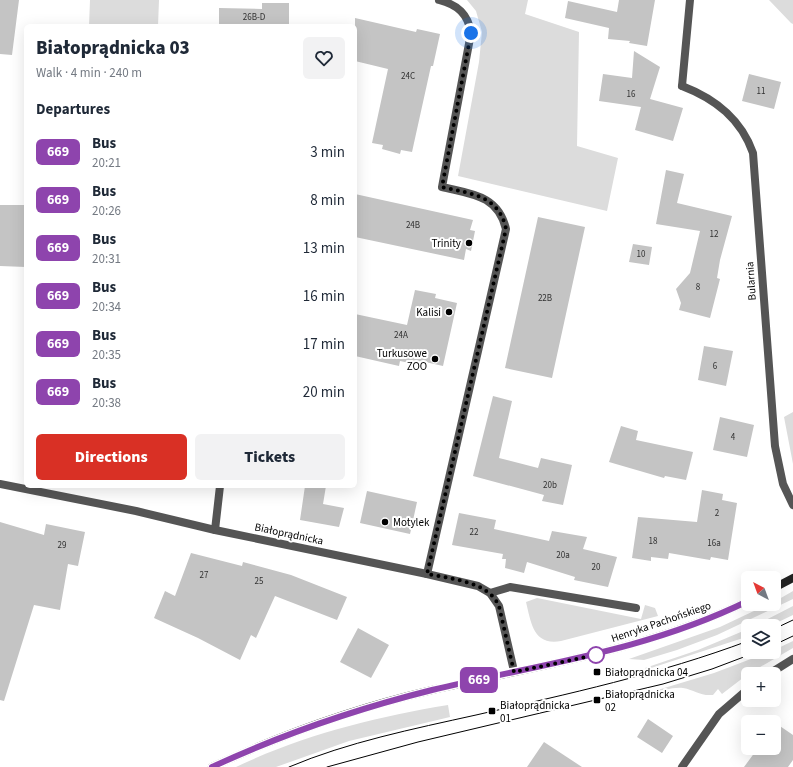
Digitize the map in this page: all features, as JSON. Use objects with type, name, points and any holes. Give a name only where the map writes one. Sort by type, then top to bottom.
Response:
[{"type":"street","points":[[427,574],[506,229],[504,218],[497,207],[488,200],[442,187],[471,33],[470,23],[464,14],[456,6],[439,0]]},
{"type":"street","name":"Bularnia","points":[[690,0],[682,86],[712,100],[729,114],[744,132],[753,153],[774,446],[783,484],[793,505]]},
{"type":"street","name":"Białoprądnicka","points":[[0,484],[136,511],[215,530],[427,574],[471,584],[490,593]]},
{"type":"street","points":[[215,530],[220,488]]},
{"type":"street","points":[[781,584],[793,578]]},
{"type":"street","points":[[514,672],[499,606],[490,593],[510,586],[636,608]]},
{"type":"street","name":"Henryka Pachońskiego","points":[[212,767],[241,753],[320,722],[430,691],[605,653],[658,638],[706,620],[741,604]]},
{"type":"street","points":[[780,667],[793,659]]},
{"type":"street","points":[[682,767],[719,714],[741,695]]},
{"type":"shaded area","points":[[90,0],[159,0],[158,24],[89,24]]},
{"type":"shaded area","points":[[467,0],[528,0],[525,14],[579,32],[577,146],[618,158],[607,211],[458,176],[479,62],[482,32],[476,11]]},
{"type":"shaded area","points":[[769,0],[793,0],[793,24],[791,23]]},
{"type":"shaded area","points":[[793,412],[793,464],[784,417]]},
{"type":"shaded area","points":[[793,591],[793,599],[781,605],[781,598]]},
{"type":"shaded area","points":[[537,598],[641,619],[645,605],[655,608],[658,616],[552,642],[544,640],[539,636],[532,624],[526,602]]},
{"type":"shaded area","points":[[793,606],[793,615],[781,621],[781,619],[768,619]]},
{"type":"shaded area","points":[[754,611],[768,611],[751,619],[741,619],[741,624],[717,635],[677,650],[644,660],[629,659],[720,627]]},
{"type":"shaded area","points":[[741,632],[741,639],[645,670],[645,668],[698,650]]},
{"type":"shaded area","points":[[793,641],[793,648],[781,655],[781,647]]},
{"type":"shaded area","points":[[751,659],[774,659],[760,667],[741,667],[741,679],[722,694],[718,689],[713,695],[708,695],[683,688],[675,688],[652,694],[651,692],[714,673]]},
{"type":"shaded area","points":[[448,705],[450,717],[349,741],[276,767],[236,767],[313,736],[340,728],[394,715]]},
{"type":"building","points":[[0,0],[19,0],[12,55],[0,54]]},
{"type":"building","points":[[619,0],[655,0],[647,46],[629,43],[630,41],[608,39],[609,28],[565,18],[568,1],[617,12]]},
{"type":"building","points":[[262,3],[289,3],[289,24],[219,24],[219,8],[262,9]]},
{"type":"building","points":[[355,18],[416,32],[417,29],[440,34],[433,66],[431,66],[412,152],[401,150],[400,154],[382,149],[383,145],[372,143],[388,69],[357,61],[357,24],[355,24]]},
{"type":"building","points":[[634,51],[660,67],[650,99],[683,108],[673,141],[635,130],[641,107],[599,101],[603,74],[632,78]]},
{"type":"building","points":[[749,74],[781,82],[774,109],[742,101]]},
{"type":"building","points":[[666,170],[684,174],[677,203],[732,216],[720,260],[717,278],[720,279],[710,318],[679,310],[681,303],[676,289],[690,273],[700,231],[656,224]]},
{"type":"building","points":[[357,194],[473,220],[470,230],[475,231],[471,251],[466,249],[464,260],[357,237]]},
{"type":"building","points":[[0,205],[24,205],[24,267],[0,266]]},
{"type":"building","points":[[538,217],[585,227],[552,378],[505,368]]},
{"type":"building","points":[[633,244],[652,247],[649,265],[629,262]]},
{"type":"building","points":[[415,290],[436,294],[435,298],[457,303],[443,366],[421,361],[420,365],[400,361],[399,366],[357,356],[357,314],[407,325]]},
{"type":"building","points":[[704,346],[733,351],[726,386],[698,380]]},
{"type":"building","points":[[493,396],[512,401],[499,458],[538,468],[541,458],[572,465],[563,505],[542,501],[544,495],[473,476]]},
{"type":"building","points":[[720,417],[754,425],[747,457],[713,450]]},
{"type":"building","points":[[621,426],[638,431],[636,440],[693,452],[686,480],[665,476],[664,478],[609,462]]},
{"type":"building","points":[[305,488],[326,488],[323,504],[344,508],[339,527],[300,520]]},
{"type":"building","points":[[702,490],[723,494],[722,500],[737,503],[728,560],[711,557],[710,560],[669,553],[668,559],[651,557],[651,561],[632,558],[638,517],[697,522]]},
{"type":"building","points":[[367,491],[417,502],[410,534],[360,523]]},
{"type":"building","points":[[459,513],[496,520],[494,529],[549,541],[552,531],[587,537],[583,549],[617,557],[608,587],[574,580],[575,577],[527,562],[524,573],[505,568],[506,559],[502,559],[503,554],[452,545]]},
{"type":"building","points":[[0,522],[44,535],[46,524],[85,532],[78,566],[68,564],[60,610],[34,605],[4,701],[0,700]]},
{"type":"building","points":[[191,553],[242,566],[243,562],[291,575],[347,597],[337,620],[275,596],[256,638],[251,635],[240,660],[198,638],[154,618],[165,591],[175,596]]},
{"type":"building","points":[[358,628],[389,645],[371,678],[340,662]]},
{"type":"building","points":[[648,719],[673,736],[662,753],[637,737]]},
{"type":"building","points":[[781,727],[793,735],[793,760],[788,767],[744,767],[753,755],[781,755]]},
{"type":"building","points":[[544,742],[582,767],[527,767]]},
{"type":"tram line","points":[[781,626],[793,620]]},
{"type":"tram line","points":[[781,642],[793,636]]},
{"type":"tram line","points":[[289,767],[357,743],[614,682],[681,664],[741,644]]},
{"type":"tram line","points":[[327,767],[418,742],[663,684],[712,669],[741,658]]},
{"type":"bus line","name":"669","points":[[212,767],[241,753],[307,726],[430,691],[605,653],[658,638],[741,605]]},
{"type":"place","name":"Trinity","points":[[469,243]]},
{"type":"place","name":"Kalisi","points":[[449,312]]},
{"type":"place","name":"Turkusowe ZOO","points":[[435,359]]},
{"type":"place","name":"Motylek","points":[[385,522]]},
{"type":"place","name":"Białoprądnicka 04","points":[[597,672]]},
{"type":"place","name":"Białoprądnicka 02","points":[[597,700]]},
{"type":"place","name":"Białoprądnicka 01","points":[[492,711]]},
{"type":"route","points":[[471,33],[442,187],[488,200],[497,207],[504,218],[506,229],[427,574],[478,586],[494,597],[499,606],[514,672],[596,655]]}]
